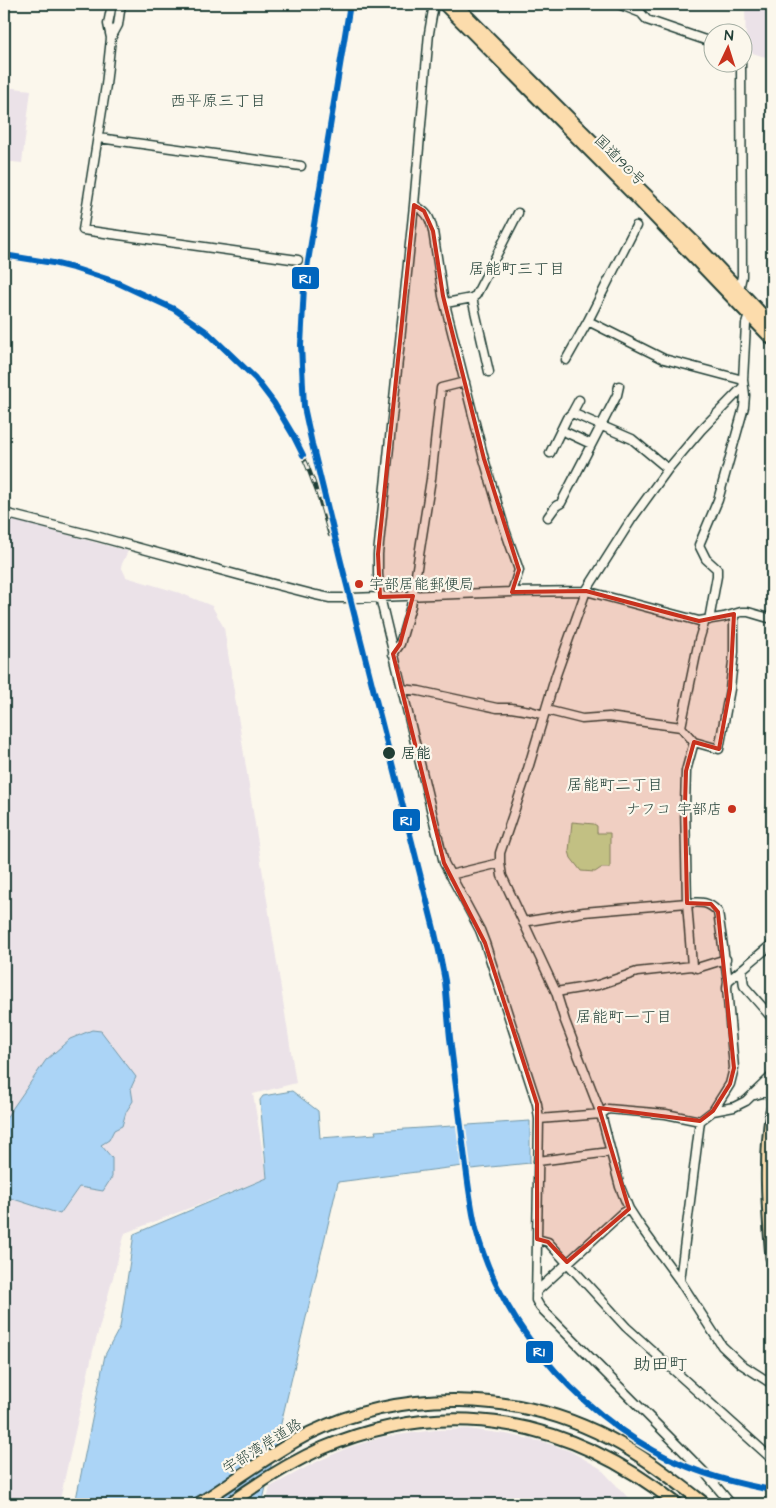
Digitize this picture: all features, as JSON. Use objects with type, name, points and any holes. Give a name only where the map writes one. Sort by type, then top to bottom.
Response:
[{"type":"highway","name":"国道190号","points":[[449,5],[697,245],[772,325]]},
{"type":"highway","name":"国道190号","points":[[449,5],[772,338]]},
{"type":"highway","points":[[772,1111],[768,1146],[767,1197],[772,1252]]},
{"type":"highway","name":"宇部湾岸道路","points":[[198,1504],[279,1450],[328,1426],[364,1414],[401,1405],[455,1400],[491,1402],[526,1408],[592,1430],[639,1456],[705,1504]]},
{"type":"highway","name":"宇部湾岸道路","points":[[228,1504],[290,1465],[314,1452],[346,1439],[408,1424],[463,1419],[498,1422],[552,1435],[570,1442],[600,1454],[630,1470],[677,1504]]},
{"type":"street","points":[[112,4],[108,24],[111,38],[106,84],[83,230],[298,260]]},
{"type":"street","points":[[111,38],[118,25],[121,4]]},
{"type":"street","points":[[434,4],[378,554],[380,597],[444,863],[486,943],[537,1104],[539,1119],[536,1300],[540,1307],[706,1474],[731,1504]]},
{"type":"street","points":[[618,4],[641,13],[647,20],[704,40]]},
{"type":"street","points":[[739,290],[742,276],[741,72]]},
{"type":"street","points":[[98,138],[301,166]]},
{"type":"street","points":[[414,205],[424,211],[431,221],[434,231],[443,296],[484,459],[505,530],[520,570],[512,592]]},
{"type":"street","points":[[446,303],[472,298],[476,295],[518,213]]},
{"type":"street","points":[[566,360],[636,226]]},
{"type":"street","points":[[472,298],[489,372]]},
{"type":"street","points":[[681,727],[699,640],[707,620],[718,576],[717,569],[706,559],[700,545],[718,500],[744,407],[745,395],[743,384],[746,324],[749,315]]},
{"type":"street","points":[[588,321],[664,359],[743,384]]},
{"type":"street","points":[[393,654],[400,644],[406,626],[412,596],[432,479],[441,388],[465,382]]},
{"type":"street","points":[[743,384],[668,469],[631,520],[586,592],[556,675],[524,782],[500,853],[500,863],[502,876],[556,992],[565,1021],[601,1114],[620,1188],[629,1208],[722,1346],[741,1364],[772,1384]]},
{"type":"street","points":[[548,517],[556,506],[561,503],[617,395],[619,386]]},
{"type":"street","points":[[550,453],[567,418],[579,400]]},
{"type":"street","points":[[572,413],[632,439],[668,469]]},
{"type":"street","points":[[561,430],[591,444]]},
{"type":"street","points":[[4,513],[99,536],[242,576],[330,598],[512,592],[586,592],[699,621],[748,612],[772,619]]},
{"type":"street","points":[[402,689],[497,708],[511,708],[582,719],[609,717],[681,727],[694,742],[720,748],[734,652],[734,614]]},
{"type":"street","points":[[692,966],[687,903],[685,786],[686,771],[694,742]]},
{"type":"street","points":[[450,875],[500,863]]},
{"type":"street","points":[[523,922],[584,912],[702,902],[711,904],[718,912],[726,959],[734,1068],[730,1084],[713,1111],[700,1121],[680,1281]]},
{"type":"street","points":[[728,981],[772,944]]},
{"type":"street","points":[[556,992],[598,985],[637,972],[692,966],[696,968],[726,959]]},
{"type":"street","points":[[742,971],[744,986],[772,1018]]},
{"type":"street","points":[[713,1111],[746,1101],[772,1076]]},
{"type":"street","points":[[751,1096],[766,1092],[772,1100]]},
{"type":"street","points":[[539,1119],[601,1114],[608,1109],[666,1114],[700,1121]]},
{"type":"street","points":[[538,1161],[610,1152]]},
{"type":"street","points":[[536,1292],[629,1208]]},
{"type":"street","points":[[537,1240],[548,1242],[626,1327],[772,1459]]},
{"type":"highlighted area","points":[[414,205],[424,211],[433,231],[443,296],[484,459],[519,570],[512,592],[586,591],[699,621],[734,614],[730,689],[719,749],[694,742],[686,771],[685,806],[687,903],[711,904],[718,912],[734,1068],[730,1084],[713,1111],[700,1121],[599,1108],[629,1209],[567,1262],[548,1242],[537,1239],[537,1104],[485,943],[444,863],[393,654],[400,644],[413,596],[380,597],[378,554]]},
{"type":"shaded area","points":[[745,4],[772,4],[772,59],[754,53],[754,22],[745,22]]},
{"type":"shaded area","points":[[4,87],[31,90],[22,163],[4,161]]},
{"type":"shaded area","points":[[4,518],[128,551],[121,566],[126,577],[180,593],[212,606],[224,628],[296,1083],[253,1094],[267,1178],[125,1233],[93,1351],[59,1504],[4,1504]]},
{"type":"shaded area","points":[[468,1429],[544,1442],[570,1451],[600,1468],[634,1504],[266,1504],[270,1487],[314,1463],[347,1448],[383,1437],[435,1430]]},
{"type":"green space","points":[[572,822],[594,824],[597,826],[597,833],[610,833],[610,868],[601,868],[595,872],[581,871],[571,858],[569,851]]},
{"type":"water","points":[[92,1030],[101,1031],[136,1077],[131,1088],[133,1101],[126,1112],[122,1126],[114,1130],[109,1140],[101,1145],[112,1158],[112,1177],[103,1191],[79,1187],[60,1214],[4,1196],[4,1123],[8,1115],[46,1060],[70,1039]]},
{"type":"water","points":[[292,1091],[318,1111],[320,1138],[376,1134],[375,1131],[530,1121],[530,1163],[471,1169],[471,1165],[338,1182],[262,1504],[75,1504],[105,1355],[120,1327],[134,1234],[267,1178],[260,1100],[263,1096]]},
{"type":"railway","points":[[4,255],[53,263],[116,282],[174,309],[207,332],[255,378],[274,403],[293,435],[307,465],[330,535]]},
{"type":"transit line","name":"R1","points":[[350,4],[304,286],[301,345],[304,407],[341,562],[434,929],[445,981],[466,1171],[476,1229],[488,1267],[506,1303],[529,1339],[556,1372],[586,1402],[618,1428],[653,1450],[688,1467],[730,1481],[772,1490]]},
{"type":"transit line","name":"R1","points":[[4,255],[73,268],[116,282],[174,309],[207,332],[255,378],[274,403],[303,455]]},
{"type":"place","name":"宇部居能郵便局","points":[[359,584]]},
{"type":"place","name":"居能","points":[[389,753]]},
{"type":"place","name":"ナフコ 宇部店","points":[[732,809]]},
{"type":"district","name":"西平原三丁目","points":[[218,100]]},
{"type":"district","name":"居能町三丁目","points":[[517,268]]},
{"type":"district","name":"居能町二丁目","points":[[615,784]]},
{"type":"district","name":"居能町一丁目","points":[[624,1016]]},
{"type":"district","name":"助田町","points":[[660,1364]]}]
